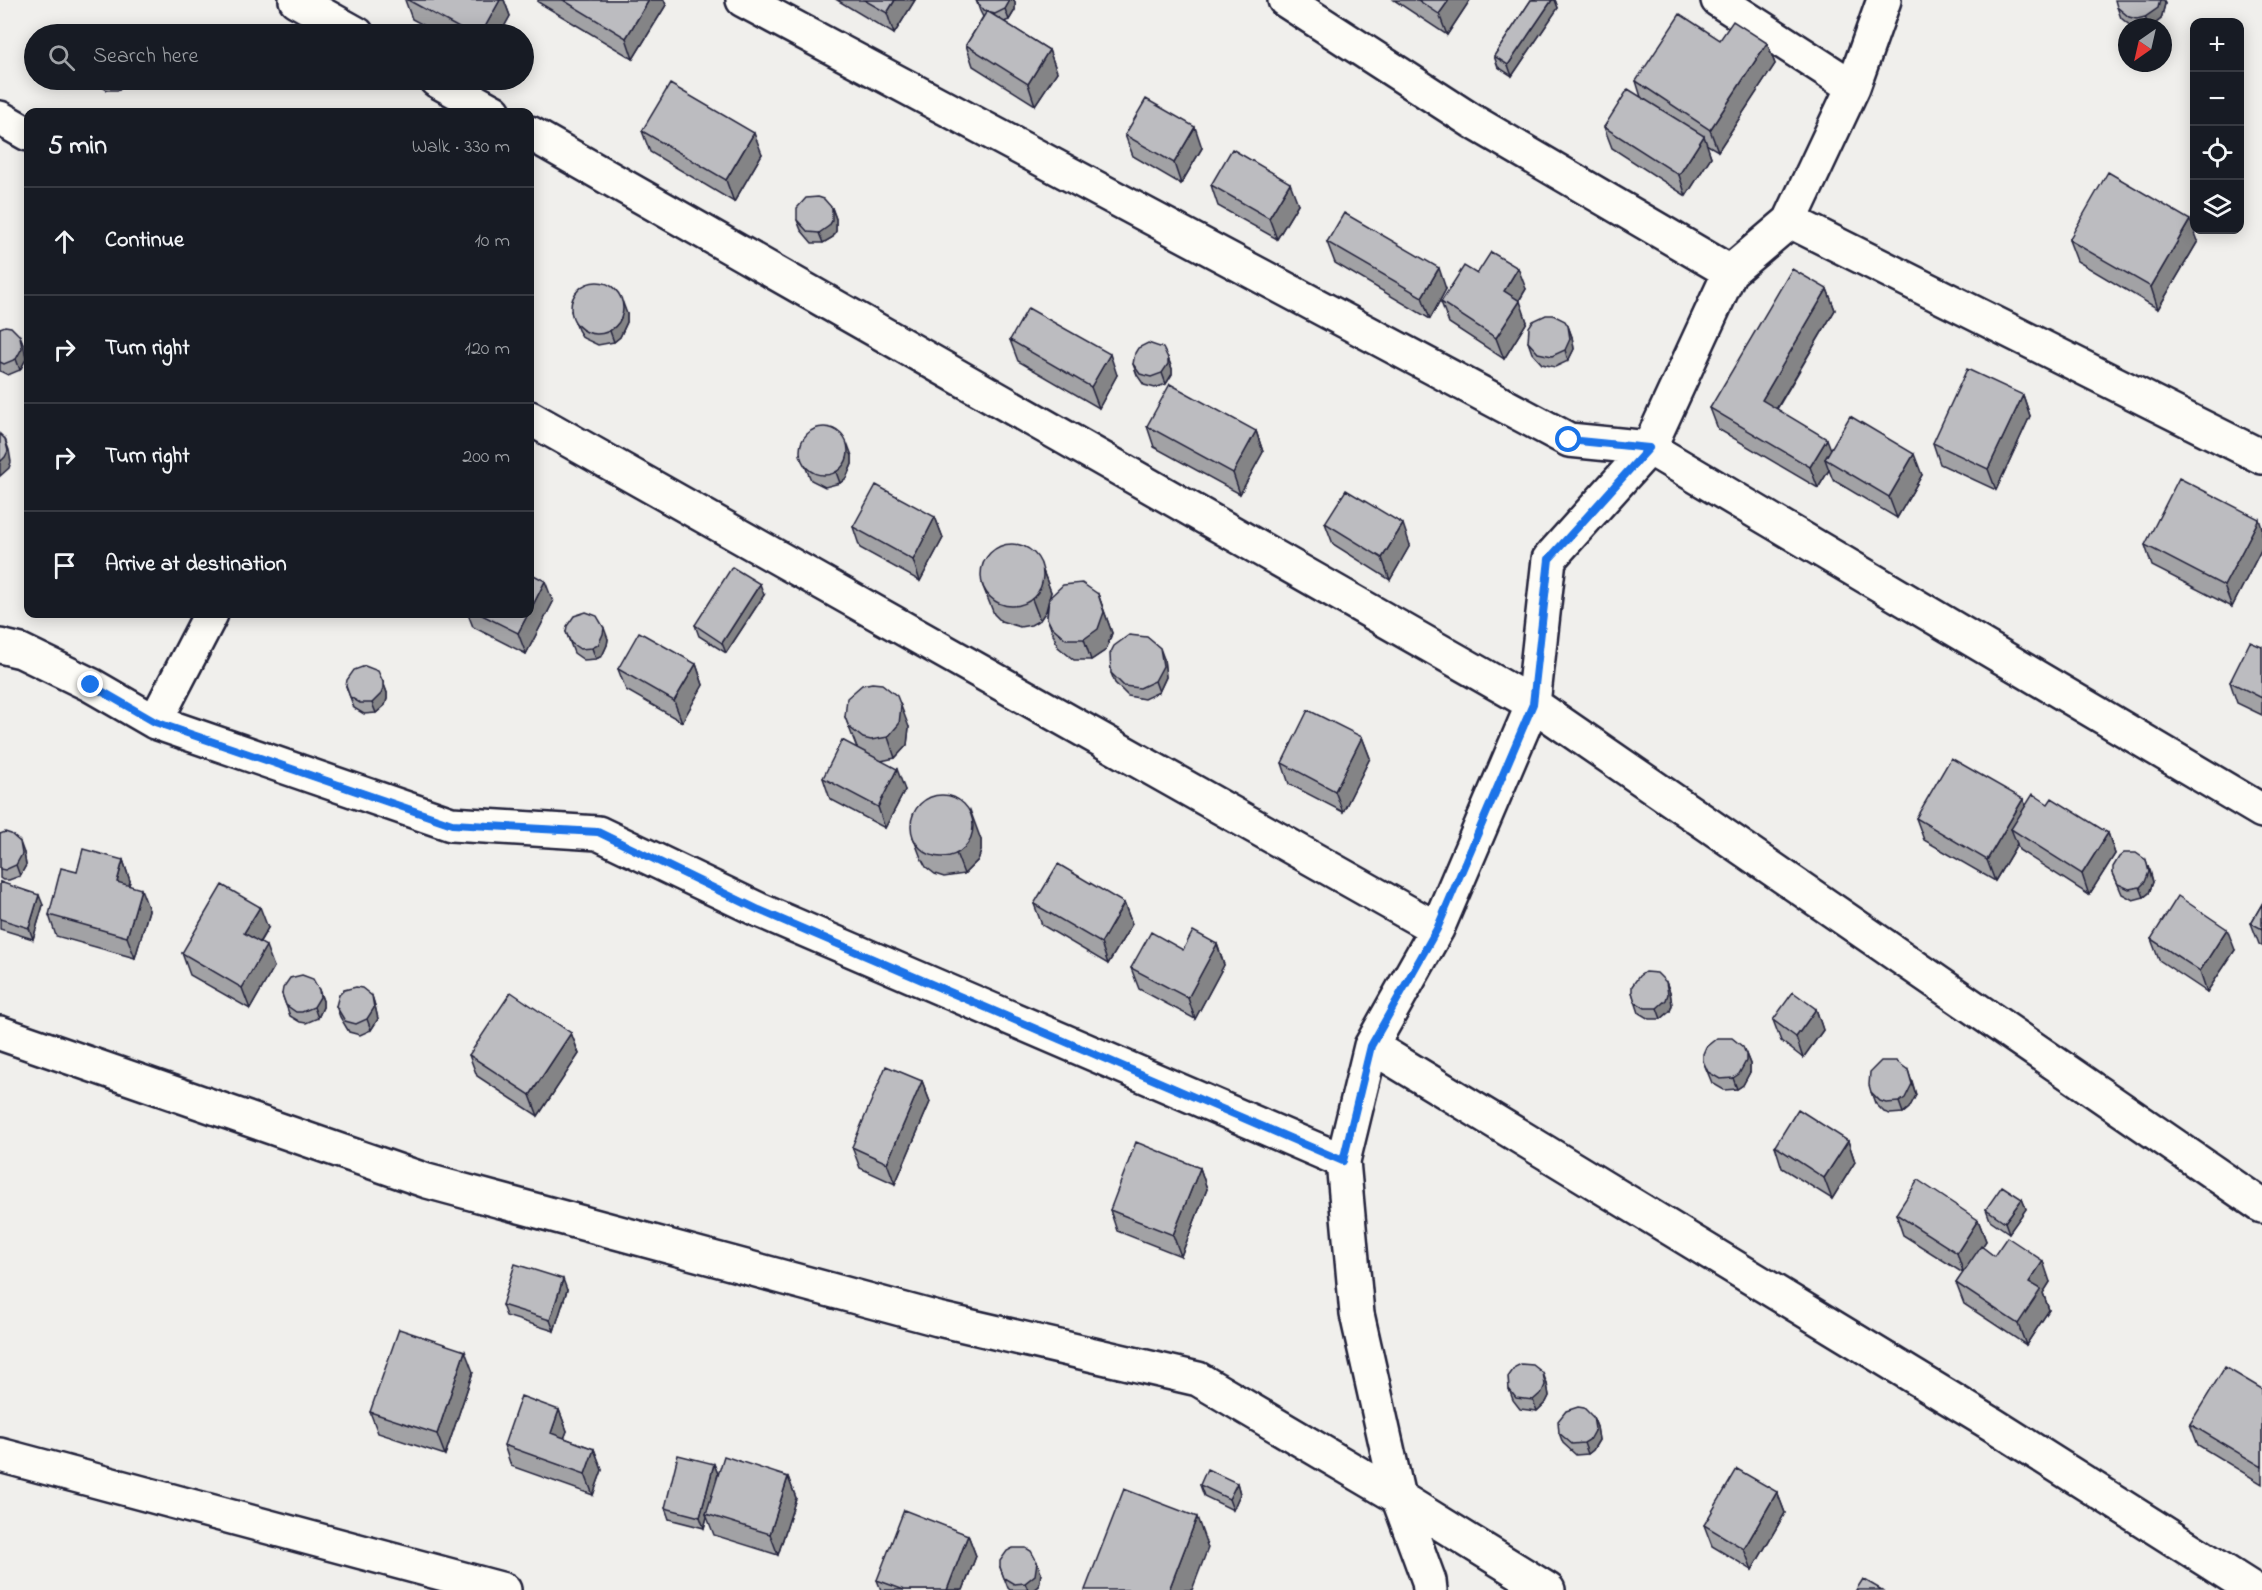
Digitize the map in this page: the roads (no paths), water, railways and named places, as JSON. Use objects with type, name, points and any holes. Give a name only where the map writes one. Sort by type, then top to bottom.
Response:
[{"type":"street","points":[[296,0],[339,24]]},
{"type":"street","points":[[743,0],[1569,440],[1649,448],[2262,811]]},
{"type":"street","points":[[1285,0],[1472,120],[1730,272]]},
{"type":"street","points":[[1718,0],[1853,87]]},
{"type":"street","points":[[1430,1590],[1429,1581],[1398,1497],[1357,1314],[1343,1161],[1371,1046],[1437,929],[1533,704],[1549,559],[1649,448],[1730,272],[1790,221],[1853,87],[1884,0]]},
{"type":"street","points":[[454,90],[487,108]]},
{"type":"street","points":[[0,118],[24,132]]},
{"type":"street","points":[[534,135],[1533,704],[2262,1206]]},
{"type":"street","points":[[1790,221],[2262,457]]},
{"type":"street","points":[[534,420],[1437,929]]},
{"type":"street","points":[[155,722],[209,618]]},
{"type":"street","points":[[0,646],[21,651],[91,685],[155,722],[452,824],[598,832],[759,910],[1343,1161]]},
{"type":"street","points":[[0,1033],[428,1181],[938,1318],[1198,1379],[1398,1497],[1548,1590]]},
{"type":"street","points":[[1371,1046],[1992,1424],[2254,1590]]},
{"type":"street","points":[[0,1455],[504,1590]]}]
